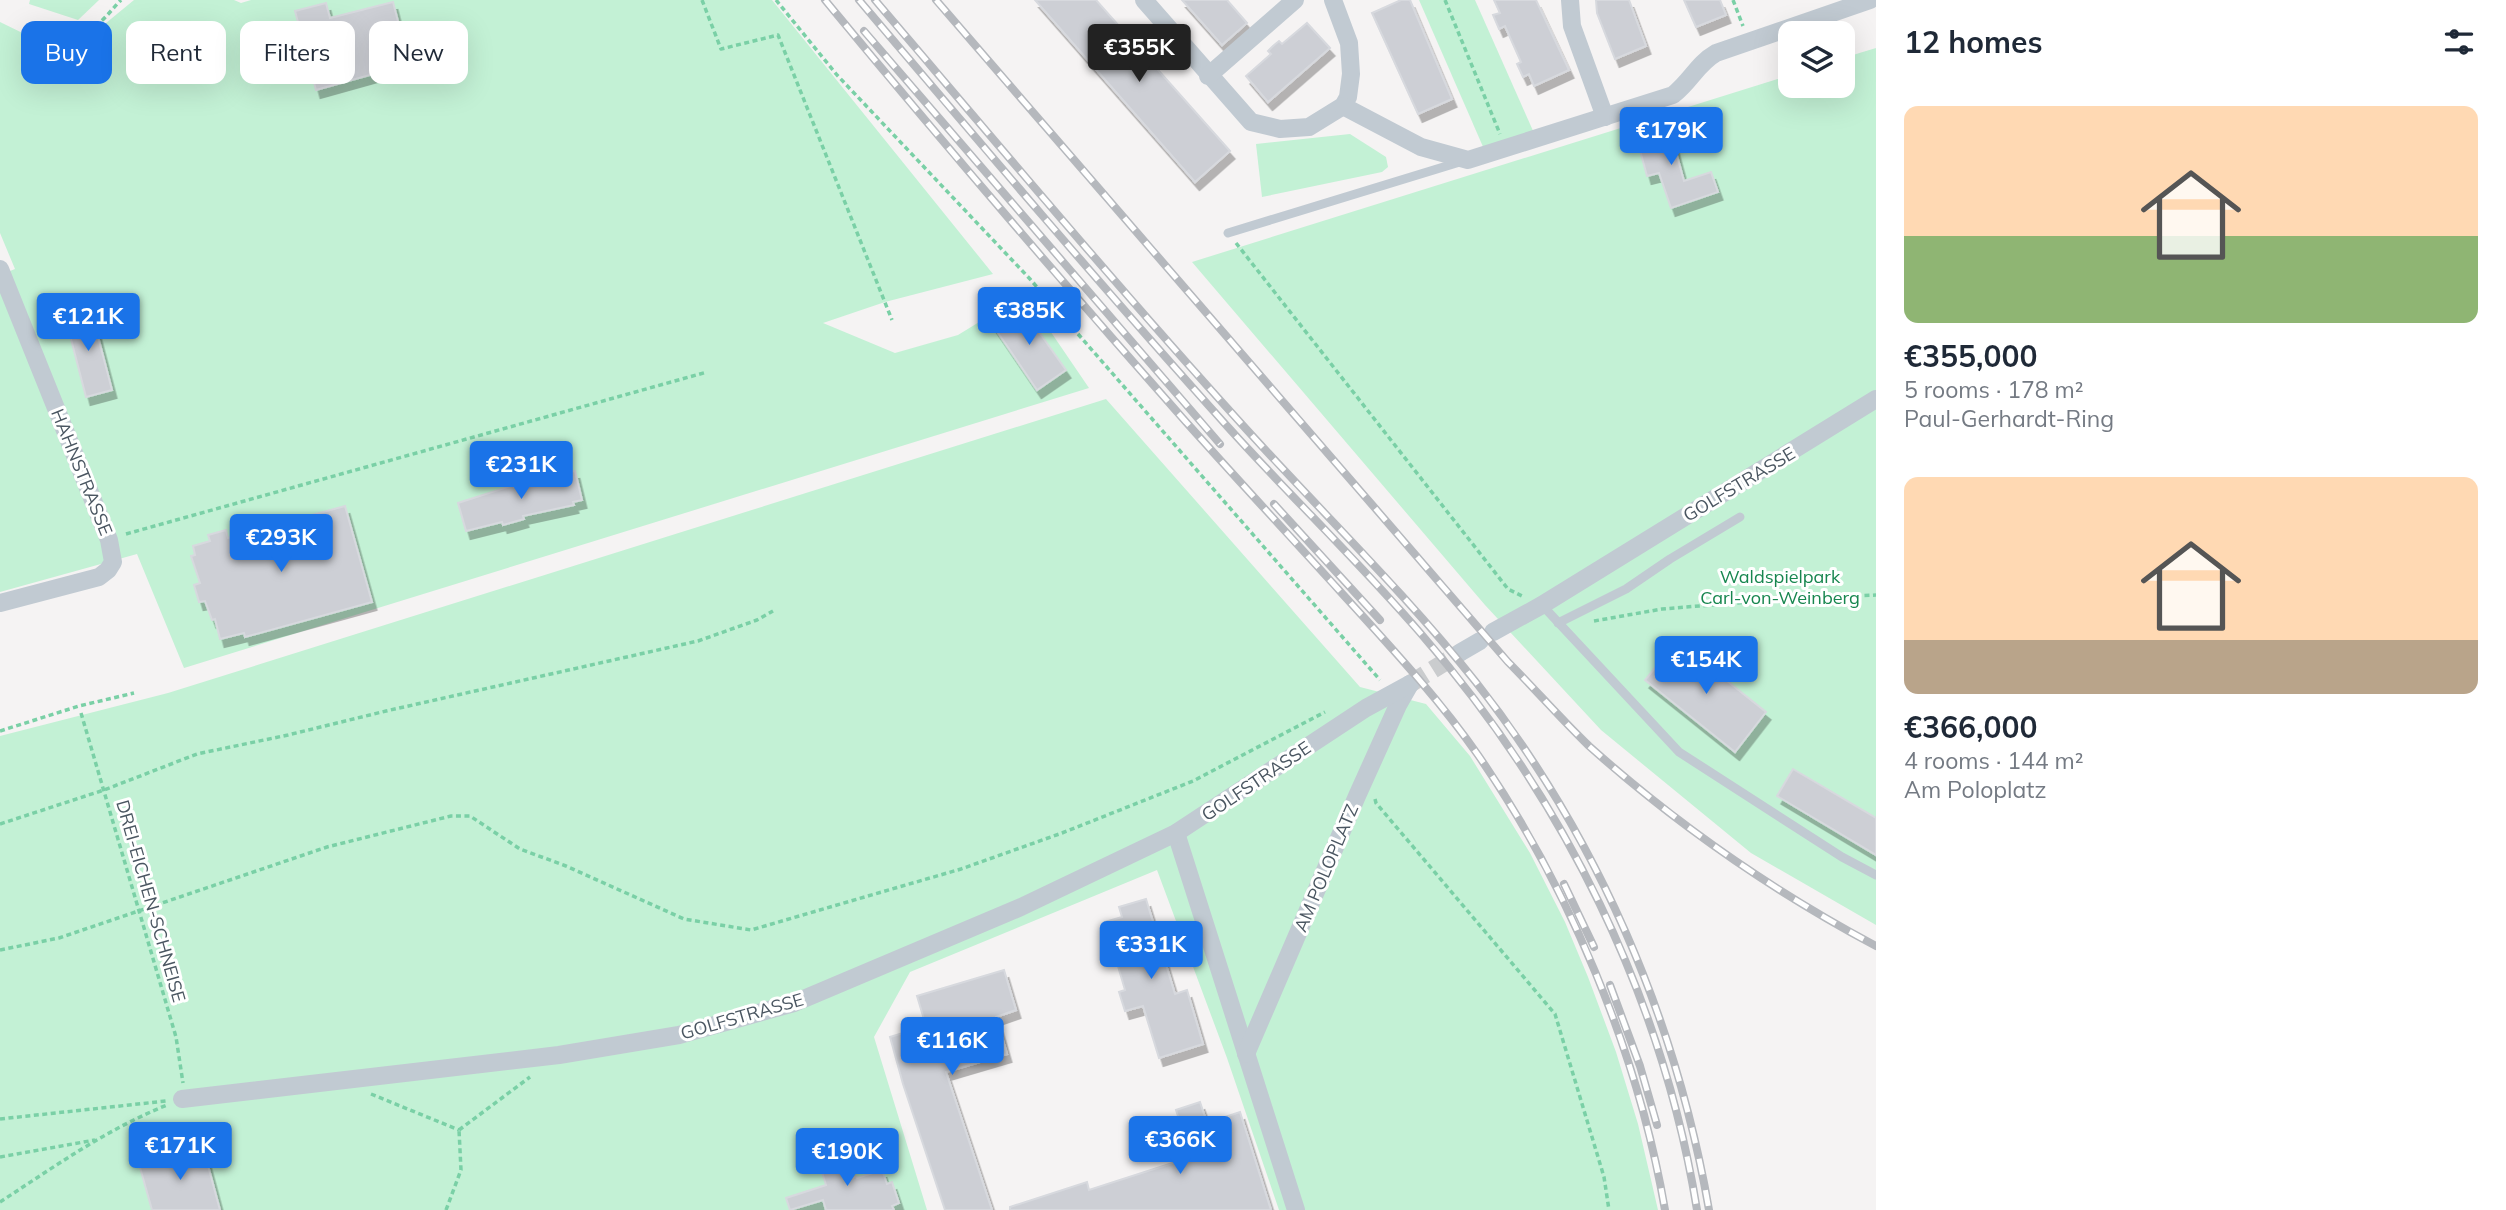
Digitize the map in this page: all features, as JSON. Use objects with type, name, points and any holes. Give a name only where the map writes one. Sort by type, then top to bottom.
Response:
[{"type":"street","points":[[1144,0],[1251,122],[1280,129],[1309,127],[1343,106],[1348,97],[1352,74],[1349,43],[1333,0]]},
{"type":"street","points":[[1208,76],[1295,0]]},
{"type":"street","points":[[1570,0],[1572,26],[1605,117]]},
{"type":"street","points":[[1343,106],[1421,147],[1468,160],[1673,95],[1687,84],[1703,61],[1840,4],[1870,0]]},
{"type":"street","name":"HAHNSTRASSE","points":[[0,269],[109,540],[113,562],[99,577],[0,603]]},
{"type":"street","name":"GOLFSTRASSE","points":[[1461,652],[1876,399]]},
{"type":"street","name":"GOLFSTRASSE","points":[[183,1100],[559,1055],[680,1035],[794,1003],[1021,906],[1176,834],[1366,708],[1410,684]]},
{"type":"street","name":"AM POLOPLATZ","points":[[1246,1054],[1357,796],[1410,684]]},
{"type":"street","points":[[1176,834],[1296,1210]]},
{"type":"lane","points":[[1228,233],[1468,160]]},
{"type":"lane","points":[[1558,623],[1626,589],[1740,517]]},
{"type":"lane","points":[[1542,605],[1679,752],[1842,857],[1876,875]]},
{"type":"path","points":[[99,21],[121,0]]},
{"type":"path","points":[[702,0],[722,50],[778,35],[892,320]]},
{"type":"path","points":[[776,0],[836,75],[1030,279],[1387,687]]},
{"type":"path","points":[[1445,0],[1505,148]]},
{"type":"path","points":[[1733,0],[1749,41]]},
{"type":"path","points":[[1228,233],[1508,589],[1542,605]]},
{"type":"path","points":[[109,540],[707,372]]},
{"type":"path","points":[[1594,621],[1662,609],[1876,595]]},
{"type":"path","points":[[0,824],[104,790],[197,754],[288,736],[386,711],[698,641],[757,620],[773,611]]},
{"type":"path","points":[[0,731],[79,706],[134,693]]},
{"type":"path","points":[[0,950],[59,939],[327,846],[451,816],[470,816],[520,849],[566,866],[684,919],[751,930],[961,869],[1062,833],[1193,782],[1327,711]]},
{"type":"path","name":"DREI-EICHEN-SCHNEISE","points":[[82,713],[176,1037],[183,1074],[183,1100]]},
{"type":"path","points":[[1374,794],[1376,803],[1555,1014],[1604,1177],[1609,1210]]},
{"type":"path","points":[[459,1130],[559,1055]]},
{"type":"path","points":[[340,1082],[459,1130]]},
{"type":"path","points":[[0,1119],[183,1100]]},
{"type":"path","points":[[0,1202],[134,1118],[183,1100]]},
{"type":"path","points":[[446,1210],[461,1170],[459,1130]]},
{"type":"path","points":[[0,1157],[97,1139]]},
{"type":"green space","points":[[30,0],[99,0],[78,20],[29,4]]},
{"type":"green space","points":[[134,0],[234,0],[241,3],[251,0],[772,0],[993,274],[885,302],[823,323],[895,353],[958,335],[1025,294],[1089,388],[184,668],[137,554],[0,592],[0,275],[15,269],[0,233],[0,22],[21,32],[21,84],[112,84],[112,21],[108,21]]},
{"type":"green space","points":[[1419,0],[1475,0],[1534,133],[1484,149]]},
{"type":"green space","name":"Waldspielpark Carl-von-Weinberg","points":[[1876,48],[1876,925],[1751,853],[1601,730],[1485,605],[1192,262],[1778,79],[1778,98],[1855,98],[1855,54]]},
{"type":"green space","points":[[1350,134],[1386,157],[1388,167],[1382,172],[1262,197],[1256,144]]},
{"type":"green space","points":[[1106,399],[1360,687],[1426,704],[1470,756],[1530,853],[1565,922],[1588,977],[1616,1052],[1638,1124],[1658,1210],[1279,1210],[1227,1058],[1157,870],[910,972],[874,1037],[927,1210],[0,1210],[0,736],[168,693]]},
{"type":"building","points":[[1035,0],[1096,0],[1230,151],[1195,182]]},
{"type":"building","points":[[1182,0],[1227,0],[1247,23],[1222,45]]},
{"type":"building","points":[[1401,0],[1410,0],[1452,99],[1418,114],[1372,13]]},
{"type":"building","points":[[1494,0],[1536,0],[1569,70],[1534,86],[1529,74],[1523,77],[1517,64],[1521,62],[1505,26],[1499,29],[1493,15],[1500,13]]},
{"type":"building","points":[[1596,0],[1629,0],[1646,46],[1615,59],[1597,13]]},
{"type":"building","points":[[1684,0],[1720,0],[1726,15],[1696,27]]},
{"type":"building","points":[[393,2],[398,21],[369,21],[369,75],[355,79],[355,21],[298,21],[295,11],[326,3],[330,18]]},
{"type":"building","points":[[1307,23],[1330,48],[1268,102],[1246,76],[1271,54],[1268,51],[1273,46],[1279,41],[1282,44]]},
{"type":"building","points":[[314,84],[337,84],[316,90]]},
{"type":"building","points":[[1668,123],[1684,181],[1711,172],[1718,192],[1671,208],[1659,173],[1647,176],[1635,132]]},
{"type":"building","points":[[1019,304],[1066,370],[1037,390],[992,324]]},
{"type":"building","points":[[91,310],[112,390],[86,397],[65,316]]},
{"type":"building","points":[[575,471],[582,500],[573,502],[574,505],[523,516],[524,519],[503,525],[502,522],[466,531],[458,503],[514,485]]},
{"type":"building","points":[[345,506],[372,602],[245,637],[244,633],[220,639],[215,619],[212,620],[205,601],[199,602],[194,585],[200,583],[191,556],[195,555],[193,546],[210,541],[208,535],[226,530],[228,538]]},
{"type":"building","points":[[1677,641],[1766,712],[1735,752],[1645,680]]},
{"type":"building","points":[[1793,769],[1876,818],[1876,855],[1777,796]]},
{"type":"building","points":[[1146,899],[1175,994],[1187,990],[1203,1044],[1159,1058],[1143,1006],[1125,1011],[1119,992],[1125,990],[1105,922],[1122,917],[1119,907]]},
{"type":"building","points":[[1004,970],[1016,1010],[996,1017],[1007,1054],[946,1072],[992,1210],[945,1210],[890,1037],[926,1026],[917,996]]},
{"type":"building","points":[[1200,1102],[1207,1123],[1240,1112],[1271,1210],[1010,1210],[1010,1207],[1087,1182],[1089,1190],[1191,1157],[1176,1110]]},
{"type":"building","points":[[203,1147],[220,1210],[152,1210],[139,1164]]},
{"type":"building","points":[[842,1148],[852,1178],[882,1170],[887,1184],[892,1182],[899,1203],[892,1206],[894,1210],[826,1210],[823,1200],[790,1210],[786,1198],[826,1185],[817,1156]]},
{"type":"tunnel","points":[[1410,684],[1461,652]]},
{"type":"railway","points":[[825,0],[1140,370],[1411,670],[1478,755],[1542,860],[1596,973],[1637,1091],[1665,1210]]},
{"type":"railway","points":[[859,0],[1180,374],[1422,635],[1473,698],[1520,763],[1562,832],[1600,904],[1632,978],[1660,1054],[1681,1131],[1697,1210]]},
{"type":"railway","points":[[875,0],[1192,368],[1447,647],[1518,740],[1558,801],[1594,865],[1625,931],[1676,1068],[1709,1210]]},
{"type":"railway","points":[[936,0],[1508,662],[1579,736],[1622,775],[1726,855],[1800,903],[1876,946]]},
{"type":"railway","points":[[864,31],[1220,444]]},
{"type":"railway","points":[[1274,504],[1380,620]]},
{"type":"railway","points":[[1564,884],[1594,947]]},
{"type":"railway","points":[[1610,985],[1640,1066],[1657,1125]]}]
